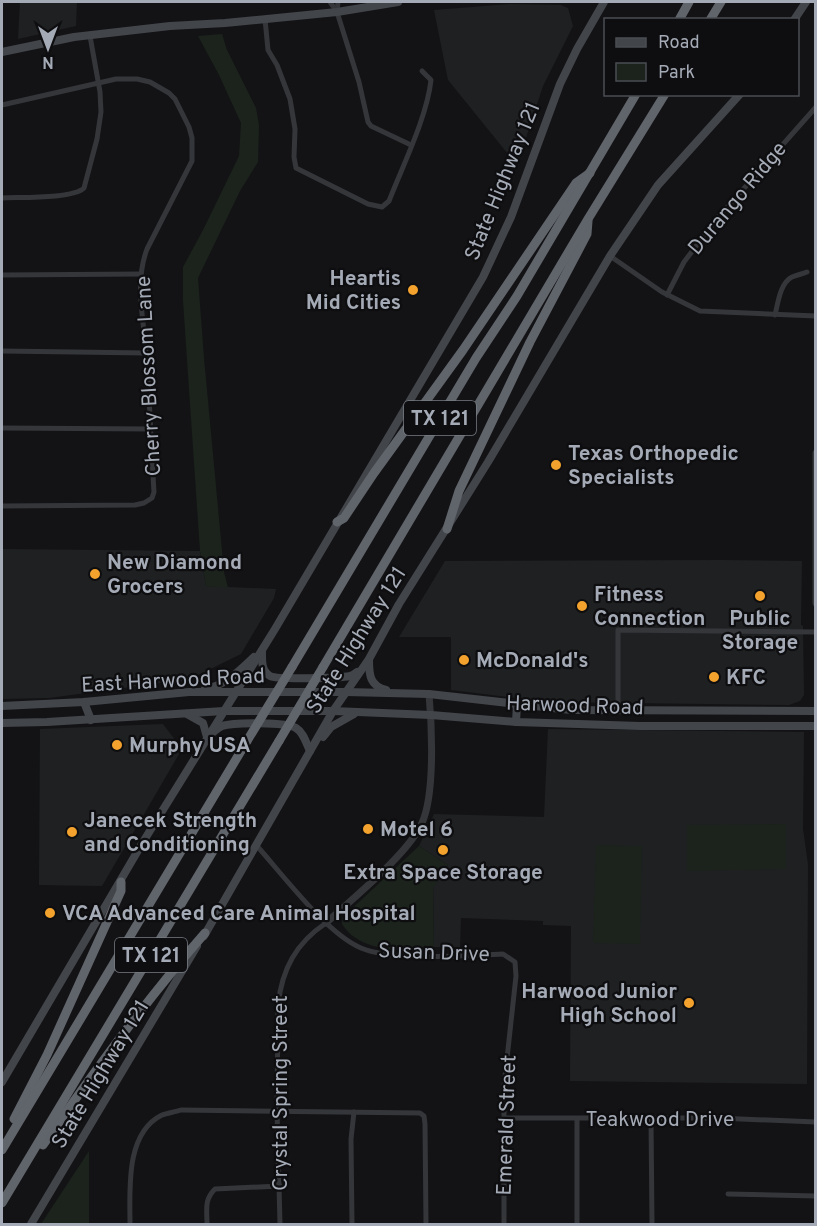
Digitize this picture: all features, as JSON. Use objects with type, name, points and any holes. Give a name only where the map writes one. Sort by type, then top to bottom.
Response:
[{"type":"highway","points":[[680,18],[689,2]]},
{"type":"highway","points":[[711,18],[720,2]]},
{"type":"highway","name":"TX 121","points":[[2,1148],[476,358],[517,296],[592,172],[635,96]]},
{"type":"highway","name":"TX 121","points":[[2,1203],[588,219],[664,96]]},
{"type":"highway","points":[[337,522],[344,518],[463,350],[576,183],[592,172]]},
{"type":"highway","points":[[447,529],[459,491],[525,353],[587,234],[588,219]]},
{"type":"highway","points":[[2,1148],[121,891],[121,882]]},
{"type":"highway","points":[[22,1169],[38,1152],[97,1067],[179,963],[206,933]]},
{"type":"main road","points":[[2,52],[74,38],[170,26],[337,12],[398,2]]},
{"type":"main road","name":"State Highway 121","points":[[2,1082],[207,737],[262,650],[488,267],[512,217],[560,84],[604,2]]},
{"type":"main road","points":[[795,18],[806,2]]},
{"type":"main road","name":"State Highway 121","points":[[31,1224],[206,933],[333,711],[369,659],[399,604],[447,529],[610,256],[658,185],[738,96]]},
{"type":"main road","points":[[262,650],[264,670],[274,677],[351,676],[369,659]]},
{"type":"main road","points":[[189,692],[213,688],[228,680],[262,650]]},
{"type":"main road","points":[[369,659],[369,675],[373,683],[379,688],[399,693]]},
{"type":"main road","name":"East Harwood Road","points":[[2,706],[84,702],[189,692],[346,692]]},
{"type":"main road","name":"Harwood Road","points":[[346,692],[429,694],[571,710],[816,711]]},
{"type":"main road","points":[[84,702],[91,720]]},
{"type":"main road","points":[[516,723],[517,704]]},
{"type":"main road","points":[[618,710],[618,725]]},
{"type":"main road","name":"East Harwood Road","points":[[2,723],[91,720],[224,711],[333,711]]},
{"type":"main road","name":"Harwood Road","points":[[333,711],[516,723],[816,726]]},
{"type":"main road","points":[[709,725],[714,711]]},
{"type":"main road","points":[[188,714],[203,723],[207,737],[222,726],[280,723],[294,726],[302,732],[310,751],[331,727],[346,717],[358,713]]},
{"type":"street","points":[[330,2],[337,12],[368,122],[371,126],[411,145]]},
{"type":"street","points":[[337,12],[339,2]]},
{"type":"street","points":[[265,19],[268,50],[277,65],[290,99],[295,129],[296,168],[369,204],[380,207],[389,201],[430,90],[430,80],[422,71]]},
{"type":"street","points":[[2,198],[63,195],[81,191],[86,183],[101,112],[90,36]]},
{"type":"street","name":"Cherry Blossom Lane","points":[[2,105],[98,83],[137,80],[162,87],[175,99],[192,138],[192,161],[147,249],[141,274],[140,299],[146,353],[154,492],[152,498],[135,505],[2,506]]},
{"type":"street","name":"Durango Ridge","points":[[667,295],[684,262],[716,220],[816,107]]},
{"type":"street","points":[[610,256],[667,295],[700,311],[816,316]]},
{"type":"street","points":[[775,315],[785,285],[793,277],[807,272]]},
{"type":"street","points":[[2,275],[141,274]]},
{"type":"street","points":[[2,351],[146,353]]},
{"type":"street","points":[[2,428],[150,429]]},
{"type":"street","points":[[816,453],[816,603]]},
{"type":"street","points":[[618,710],[618,630],[816,632]]},
{"type":"street","name":"Crystal Spring Street","points":[[280,1224],[277,1110],[278,1005],[284,974],[297,949],[309,934],[326,923],[402,851],[423,822],[430,788],[429,694]]},
{"type":"street","name":"Susan Drive","points":[[257,846],[337,934],[361,948],[378,954],[400,956],[503,954],[510,957]]},
{"type":"street","name":"Emerald Street","points":[[504,1224],[504,1086],[516,976],[515,962],[510,957]]},
{"type":"street","points":[[130,1224],[131,1174],[139,1138],[148,1126],[165,1115],[181,1110],[412,1111],[420,1113],[424,1116],[426,1224]]},
{"type":"street","points":[[352,1224],[351,1139],[354,1112]]},
{"type":"street","name":"Teakwood Drive","points":[[504,1118],[717,1118],[816,1122]]},
{"type":"street","points":[[577,1119],[577,1224]]},
{"type":"street","points":[[651,1119],[652,1224]]},
{"type":"street","points":[[207,1224],[208,1196],[215,1189],[280,1186]]},
{"type":"street","points":[[728,1194],[816,1196]]},
{"type":"shaded area","points":[[20,2],[77,2],[76,26],[18,39]]},
{"type":"shaded area","points":[[510,4],[561,5],[568,8],[573,26],[543,86],[517,165],[448,80],[434,10]]},
{"type":"shaded area","points":[[2,549],[200,551],[206,586],[276,589],[274,598],[241,654],[186,681],[49,698],[2,699]]},
{"type":"shaded area","points":[[445,561],[802,561],[801,625],[803,626],[804,695],[800,701],[789,705],[550,702],[451,690],[451,637],[399,637]]},
{"type":"shaded area","points":[[163,724],[182,749],[102,886],[39,885],[40,729]]},
{"type":"shaded area","name":"Harwood Junior High School","points":[[548,729],[804,732],[803,829],[808,864],[807,1084],[570,1081],[571,926],[543,925],[543,921],[461,918],[460,947],[434,947],[433,887],[448,865],[419,846],[434,814],[544,817]]},
{"type":"green space","points":[[222,34],[227,50],[256,108],[259,125],[258,162],[240,191],[198,278],[224,572],[228,588],[206,586],[200,551],[183,301],[183,267],[239,156],[241,123],[198,36]]},
{"type":"green space","points":[[786,824],[786,869],[687,871],[687,825]]},
{"type":"green space","points":[[596,845],[642,846],[640,944],[593,943]]},
{"type":"green space","points":[[419,846],[448,865],[433,888],[434,950],[384,948],[371,945],[350,933],[342,924],[343,917]]},
{"type":"green space","points":[[89,1151],[89,1224],[41,1224]]},
{"type":"place","name":"Heartis Mid Cities","points":[[413,290]]},
{"type":"place","name":"Texas Orthopedic Specialists","points":[[556,465]]},
{"type":"place","name":"New Diamond Grocers","points":[[95,574]]},
{"type":"place","name":"Public Storage","points":[[760,596]]},
{"type":"place","name":"Fitness Connection","points":[[582,606]]},
{"type":"place","name":"McDonald's","points":[[464,660]]},
{"type":"place","name":"KFC","points":[[714,677]]},
{"type":"place","name":"Murphy USA","points":[[117,745]]},
{"type":"place","name":"Motel 6","points":[[368,829]]},
{"type":"place","name":"Janecek Strength and Conditioning","points":[[72,832]]},
{"type":"place","name":"Extra Space Storage","points":[[443,850]]},
{"type":"place","name":"VCA Advanced Care Animal Hospital","points":[[50,913]]},
{"type":"place","name":"Harwood Junior High School","points":[[689,1003]]}]
